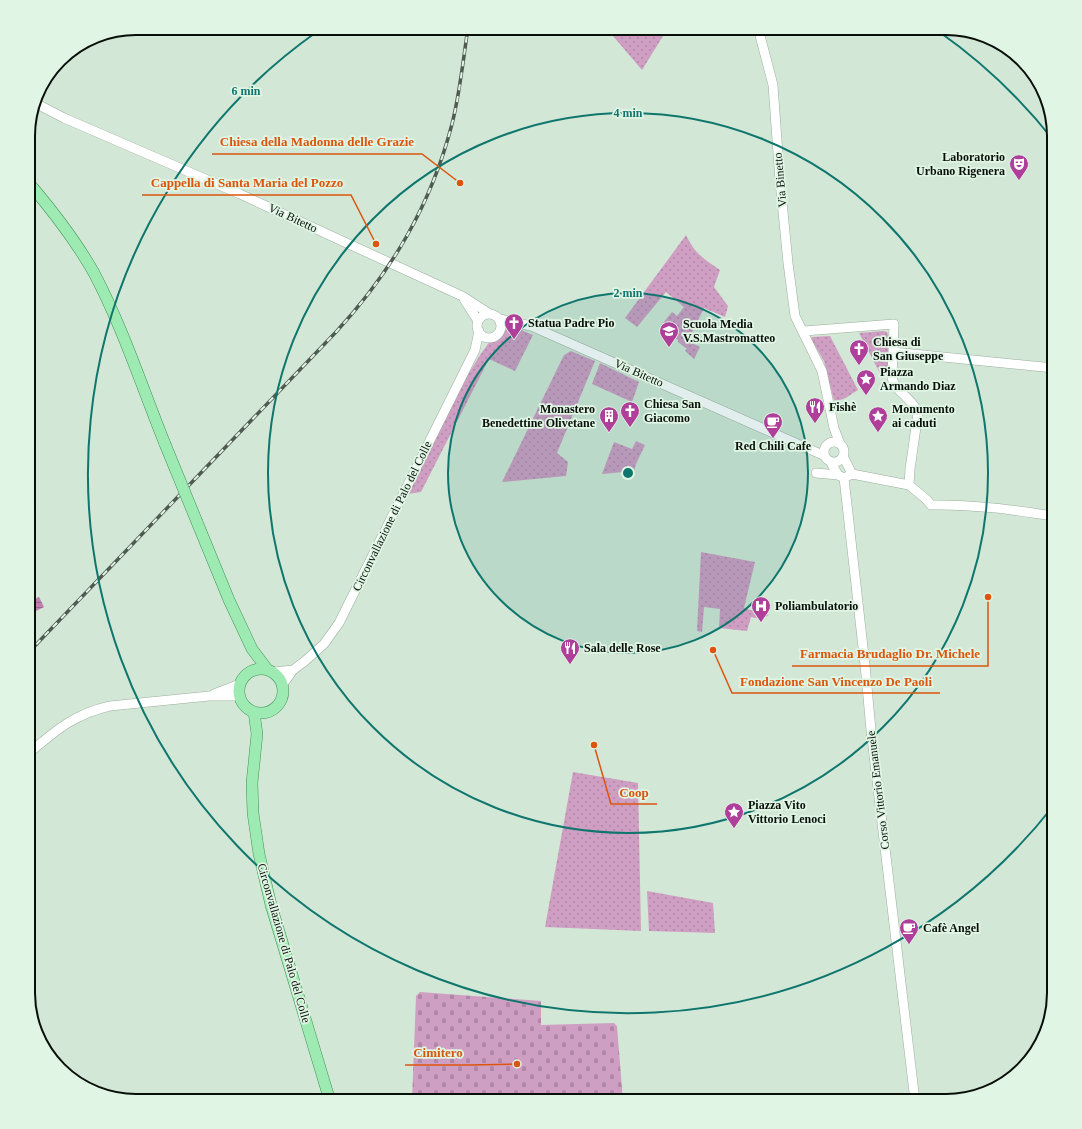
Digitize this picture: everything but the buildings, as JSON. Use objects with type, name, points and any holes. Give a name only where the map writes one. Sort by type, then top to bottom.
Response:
[{"type":"main road","points":[[35,191],[72,240],[93,272],[110,306],[229,600],[252,649],[270,670],[278,675],[283,684],[284,693],[282,701],[274,710],[261,713],[254,712],[242,703],[239,696],[240,684],[246,674],[251,670],[259,668],[270,670]]},
{"type":"main road","points":[[251,670],[252,649]]},
{"type":"main road","points":[[254,712],[257,734]]},
{"type":"main road","points":[[257,734],[268,712]]},
{"type":"main road","name":"Circonvallazione di Palo del Colle","points":[[257,734],[252,783],[253,813],[259,854],[271,905],[328,1094]]},
{"type":"street","name":"Via Binetto","points":[[760,35],[773,86],[780,182],[792,296],[795,316],[804,331]]},
{"type":"street","name":"Via Bitetto","points":[[40,105],[64,118],[240,194],[462,296],[490,314]]},
{"type":"street","points":[[462,296],[478,321],[477,325],[482,336],[488,338],[494,337],[498,334],[500,324],[494,314],[483,316],[478,321]]},
{"type":"street","name":"Via Bitetto","points":[[500,324],[531,326],[813,450],[828,459]]},
{"type":"street","points":[[845,476],[843,456],[844,450],[834,428],[822,371],[804,331],[894,324],[893,383],[912,402],[918,412],[909,485]]},
{"type":"street","points":[[475,350],[479,331]]},
{"type":"street","points":[[475,350],[488,338]]},
{"type":"street","name":"Circonvallazione di Palo del Colle","points":[[283,684],[293,670],[324,644],[339,624],[475,350]]},
{"type":"street","points":[[893,352],[1047,367]]},
{"type":"street","points":[[834,428],[824,451],[828,459],[845,476]]},
{"type":"street","points":[[813,450],[835,442],[840,444]]},
{"type":"street","points":[[828,459],[839,461],[843,456]]},
{"type":"street","points":[[828,459],[823,468],[816,473],[909,485],[931,505],[987,507],[1047,515]]},
{"type":"street","name":"Corso Vittorio Emanuele","points":[[845,476],[870,721],[914,1094]]},
{"type":"street","points":[[270,670],[293,670]]},
{"type":"street","points":[[209,696],[240,684]]},
{"type":"street","points":[[35,748],[58,729],[79,716],[94,710],[110,706],[209,696],[239,696]]},
{"type":"green space","points":[[614,35],[664,35],[642,70]]},
{"type":"green space","points":[[686,235],[696,252],[720,270],[714,287],[728,306],[725,317],[704,308],[688,341],[700,347],[694,359],[685,351],[687,349],[678,342],[678,340],[664,331],[667,327],[663,323],[672,312],[677,316],[684,307],[666,292],[637,327],[625,318]]},
{"type":"green space","points":[[510,329],[521,330],[533,335],[515,371],[489,359],[421,492],[408,494],[466,378],[480,355],[493,337]]},
{"type":"green space","points":[[887,332],[888,335],[888,373],[882,377],[859,333]]},
{"type":"green space","points":[[830,336],[858,390],[841,400],[834,400],[824,361],[811,339],[812,337]]},
{"type":"green space","points":[[571,351],[595,361],[557,453],[568,462],[566,476],[502,482],[564,355]]},
{"type":"green space","points":[[600,363],[639,382],[632,402],[592,384]]},
{"type":"green space","points":[[636,441],[645,445],[634,471],[602,474],[614,442],[632,449]]},
{"type":"green space","points":[[701,552],[755,562],[744,608],[769,615],[762,619],[751,617],[747,631],[719,628],[720,609],[704,607],[702,632],[697,631]]},
{"type":"green space","points":[[573,772],[638,783],[641,931],[545,927]]},
{"type":"green space","points":[[647,891],[713,903],[715,933],[649,931]]},
{"type":"green space","points":[[420,992],[541,1001],[541,1025],[614,1023],[617,1026],[622,1094],[412,1094],[416,996]]},
{"type":"shaded area","points":[[39,597],[44,607],[35,612],[35,599]]},
{"type":"railway","points":[[35,646],[336,332],[375,285],[392,261],[421,209],[443,154],[457,100],[467,35]]},
{"type":"place","name":"Laboratorio Urbano Rigenera","points":[[1019,181]]},
{"type":"place","name":"Chiesa della Madonna delle Grazie","points":[[460,183]]},
{"type":"place","name":"Cappella di Santa Maria del Pozzo","points":[[376,244]]},
{"type":"place","name":"Statua Padre Pio","points":[[514,340]]},
{"type":"place","name":"Scuola Media V.S.Mastromatteo","points":[[669,348]]},
{"type":"place","name":"Chiesa di San Giuseppe","points":[[859,366]]},
{"type":"place","name":"Piazza Armando Diaz","points":[[866,396]]},
{"type":"place","name":"Fishè","points":[[815,424]]},
{"type":"place","name":"Chiesa San Giacomo","points":[[630,428]]},
{"type":"place","name":"Monastero Benedettine Olivetane","points":[[609,433]]},
{"type":"place","name":"Monumento ai caduti","points":[[878,433]]},
{"type":"place","name":"Red Chili Cafe","points":[[773,439]]},
{"type":"place","name":"Farmacia Brudaglio Dr. Michele","points":[[988,597]]},
{"type":"place","name":"Poliambulatorio","points":[[761,623]]},
{"type":"place","name":"Fondazione San Vincenzo De Paoli","points":[[713,650]]},
{"type":"place","name":"Sala delle Rose","points":[[570,665]]},
{"type":"place","name":"Coop","points":[[594,745]]},
{"type":"place","name":"Piazza Vito Vittorio Lenoci","points":[[734,829]]},
{"type":"place","name":"Cafè Angel","points":[[909,945]]},
{"type":"place","name":"Cimitero","points":[[517,1064]]}]
